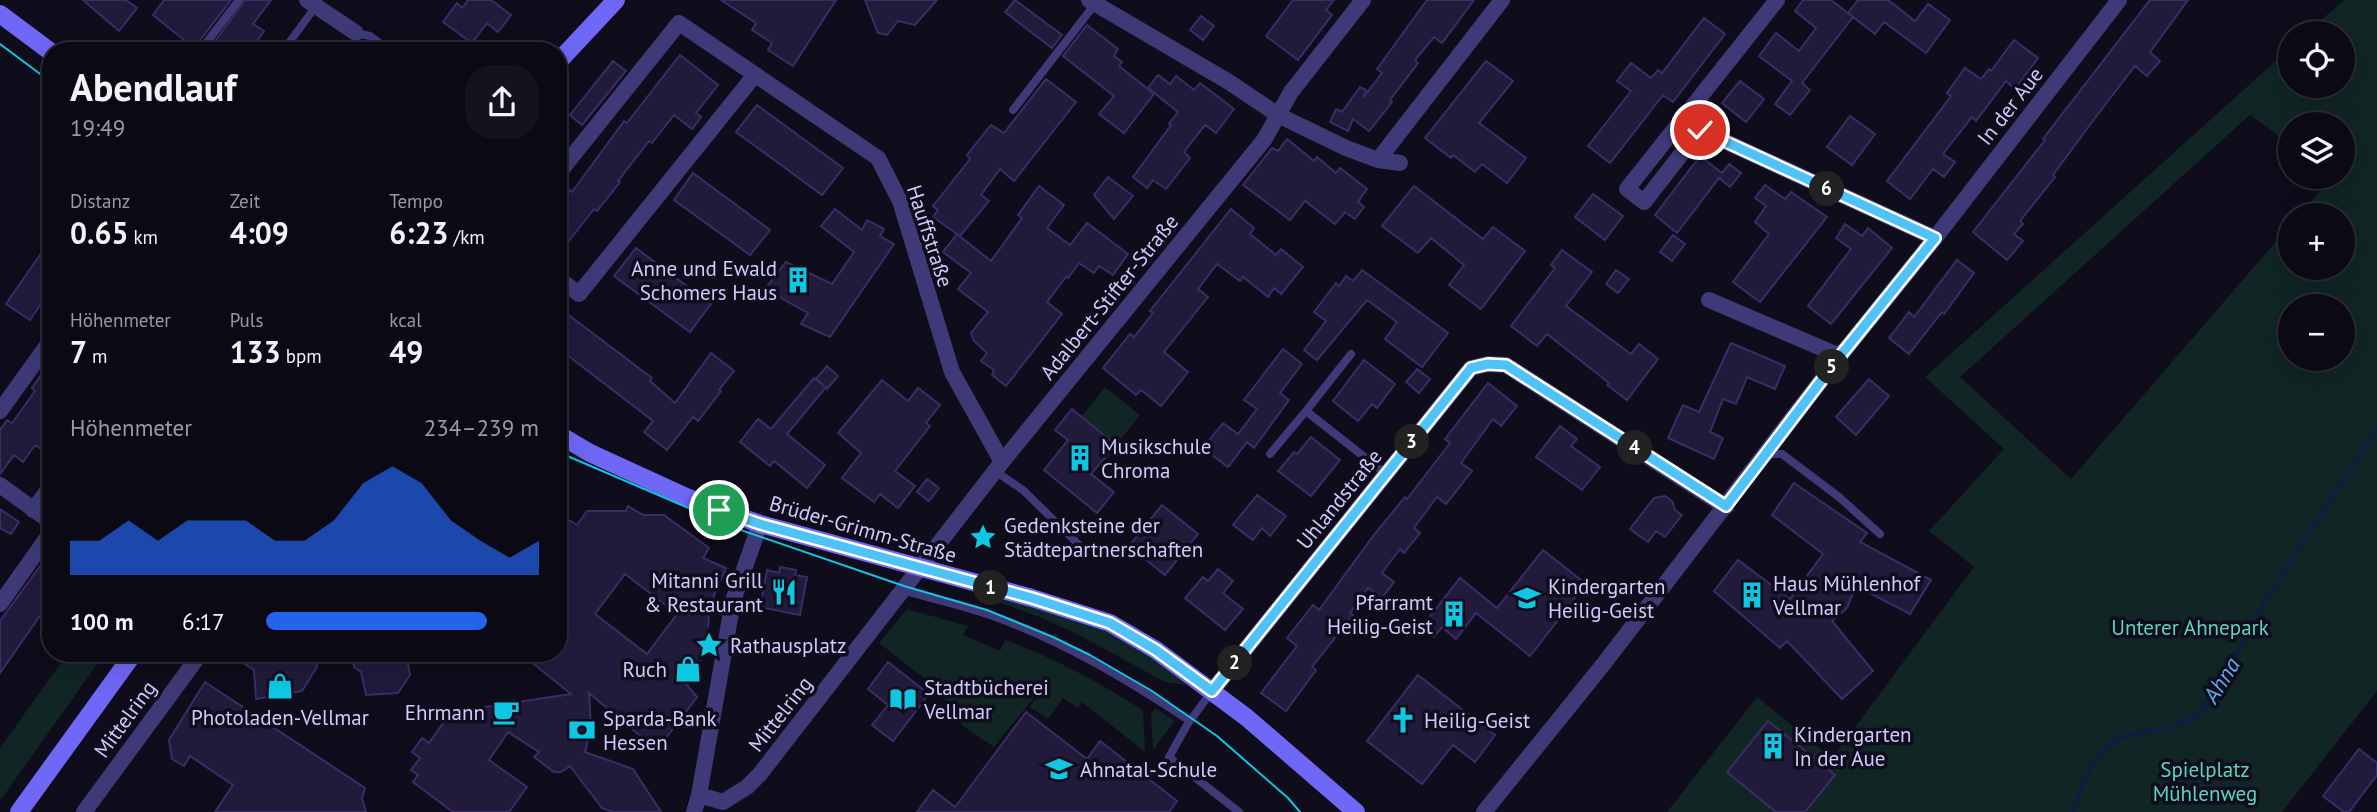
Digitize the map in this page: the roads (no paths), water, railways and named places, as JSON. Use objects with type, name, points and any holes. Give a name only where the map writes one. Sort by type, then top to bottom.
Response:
[{"type":"street","points":[[567,52],[616,0]]},
{"type":"street","name":"Adalbert-Stifter-Straße","points":[[901,590],[1264,140],[1295,87],[1363,0]]},
{"type":"street","points":[[1378,160],[1502,0]]},
{"type":"street","points":[[1700,130],[1644,202],[1627,189],[1777,0]]},
{"type":"street","name":"In der Aue","points":[[1484,812],[1602,666],[2119,0]]},
{"type":"street","points":[[1092,2],[1229,82],[1278,115],[1346,148],[1378,160],[1400,163]]},
{"type":"street","points":[[312,3],[356,33]]},
{"type":"street","points":[[0,14],[42,45]]},
{"type":"street","name":"Hauffstraße","points":[[567,163],[679,23],[878,158],[900,201],[952,372],[998,467]]},
{"type":"street","points":[[567,285],[579,294],[754,76]]},
{"type":"street","points":[[1685,118],[1700,130],[1935,238]]},
{"type":"street","points":[[1709,300],[1840,356]]},
{"type":"street","points":[[0,411],[42,353]]},
{"type":"street","name":"Uhlandstraße","points":[[1212,691],[1471,368],[1488,364],[1506,365],[1726,506]]},
{"type":"street","name":"Brüder-Grimm-Straße","points":[[567,440],[686,497],[760,524],[1032,598],[1110,623],[1156,650],[1212,691],[1356,812]]},
{"type":"street","points":[[0,485],[42,516]]},
{"type":"street","points":[[33,510],[42,498]]},
{"type":"street","points":[[694,812],[733,601],[760,524]]},
{"type":"street","points":[[0,604],[42,545]]},
{"type":"street","name":"Mittelring","points":[[699,795],[723,802],[747,787],[760,774],[901,590]]},
{"type":"street","points":[[19,812],[127,662]]},
{"type":"street","name":"Mittelring","points":[[84,812],[194,662]]},
{"type":"lane","points":[[207,42],[239,0]]},
{"type":"lane","points":[[1013,110],[1092,2]]},
{"type":"lane","points":[[288,42],[312,3]]},
{"type":"lane","points":[[356,33],[370,36],[378,42]]},
{"type":"lane","points":[[1270,454],[1351,354]]},
{"type":"lane","points":[[1306,411],[1386,474]]},
{"type":"lane","points":[[1766,454],[1782,454],[1880,534]]},
{"type":"lane","points":[[998,467],[1079,544]]},
{"type":"lane","points":[[901,590],[990,615],[1045,638],[1134,685],[1190,721]]},
{"type":"lane","points":[[1212,691],[1169,757],[1239,812]]},
{"type":"waterway","name":"Ahna","points":[[2073,812],[2084,781],[2099,754],[2118,738],[2173,726],[2196,717],[2216,695],[2261,608],[2377,428]]},
{"type":"tram line","points":[[0,44],[42,75]]},
{"type":"tram line","points":[[567,456],[735,528],[904,586],[987,610],[1053,637],[1152,691],[1217,736],[1288,798],[1300,812]]},
{"type":"place","name":"Anne und Ewald Schomers Haus","points":[[798,280]]},
{"type":"place","name":"Musikschule Chroma","points":[[1080,458]]},
{"type":"place","name":"Gedenksteine der Städtepartnerschaften","points":[[983,537]]},
{"type":"place","name":"Mitanni Grill & Restaurant","points":[[784,592]]},
{"type":"place","name":"Haus Mühlenhof Vellmar","points":[[1752,595]]},
{"type":"place","name":"Kindergarten Heilig-Geist","points":[[1527,598]]},
{"type":"place","name":"Pfarramt Heilig-Geist","points":[[1454,614]]},
{"type":"place","name":"Rathausplatz","points":[[709,645]]},
{"type":"place","name":"Ruch","points":[[688,669]]},
{"type":"place","name":"Photoladen-Vellmar","points":[[280,686]]},
{"type":"place","name":"Stadtbücherei Vellmar","points":[[903,699]]},
{"type":"place","name":"Ehrmann","points":[[506,712]]},
{"type":"place","name":"Heilig-Geist","points":[[1403,720]]},
{"type":"place","name":"Sparda-Bank Hessen","points":[[582,730]]},
{"type":"place","name":"Kindergarten In der Aue","points":[[1773,746]]},
{"type":"place","name":"Ahnatal-Schule","points":[[1059,769]]},
{"type":"park label","name":"Unterer Ahnepark","points":[[2190,627]]},
{"type":"park label","name":"Spielplatz Mühlenweg","points":[[2205,781]]}]
